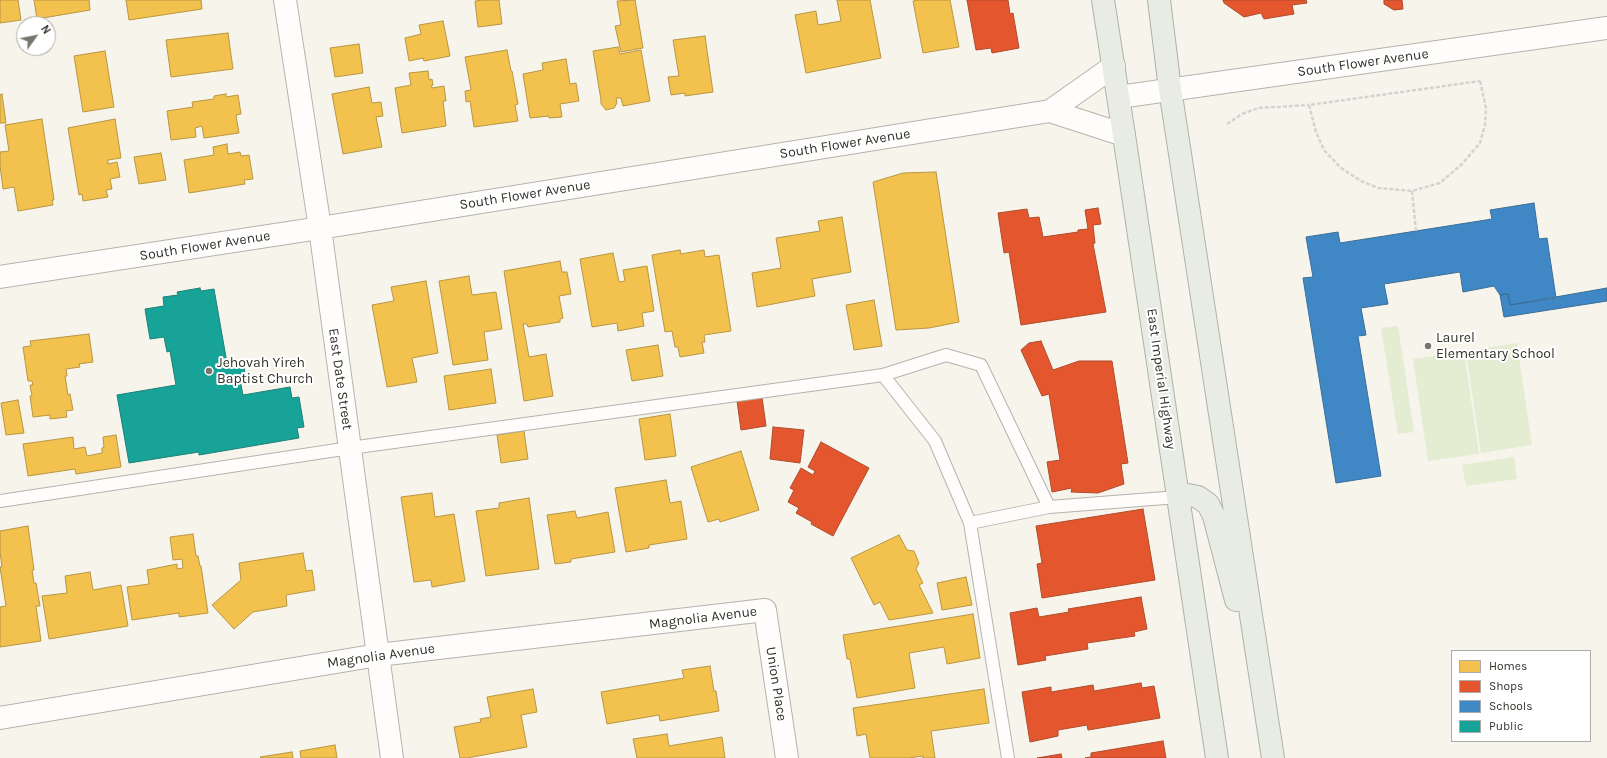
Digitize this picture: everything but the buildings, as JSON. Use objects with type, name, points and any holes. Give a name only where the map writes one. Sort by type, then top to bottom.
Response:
[{"type":"main road","name":"East Imperial Highway","points":[[1102,0],[1119,97],[1217,758]]},
{"type":"main road","points":[[1159,0],[1170,90],[1272,758]]},
{"type":"main road","points":[[1178,496],[1188,495],[1198,497],[1208,504],[1214,516],[1265,712]]},
{"type":"street","name":"East Date Street","points":[[287,0],[320,228],[392,758]]},
{"type":"street","name":"South Flower Avenue","points":[[1119,97],[1607,28]]},
{"type":"street","name":"South Flower Avenue","points":[[0,277],[320,228],[1050,111],[1114,66]]},
{"type":"street","name":"South Flower Avenue","points":[[1050,111],[1124,135]]},
{"type":"street","name":"Magnolia Avenue","points":[[0,718],[378,655],[765,610]]},
{"type":"street","name":"Union Place","points":[[765,610],[787,758]]},
{"type":"lane","points":[[0,501],[350,448],[883,375],[946,355],[981,365],[1049,507]]},
{"type":"lane","points":[[883,375],[935,441],[970,523],[1008,758]]},
{"type":"lane","points":[[970,523],[1049,507],[1178,496]]},
{"type":"path","points":[[1227,124],[1242,114],[1258,108],[1309,105],[1480,81],[1486,108],[1485,125],[1480,143],[1462,164],[1440,183],[1412,191],[1378,188],[1361,181],[1341,168],[1324,150],[1316,132],[1309,105]]},
{"type":"path","points":[[1412,191],[1416,231]]},
{"type":"green space","points":[[1398,326],[1414,432],[1398,434],[1381,328]]},
{"type":"green space","points":[[1517,343],[1532,445],[1481,453],[1466,351]]},
{"type":"green space","points":[[1464,352],[1479,454],[1428,461],[1413,359]]},
{"type":"green space","points":[[1514,457],[1517,479],[1466,486],[1462,465]]},
{"type":"place","name":"Laurel Elementary School","points":[[1428,346]]},
{"type":"place","name":"Jehovah Yireh Baptist Church","points":[[209,371]]}]
